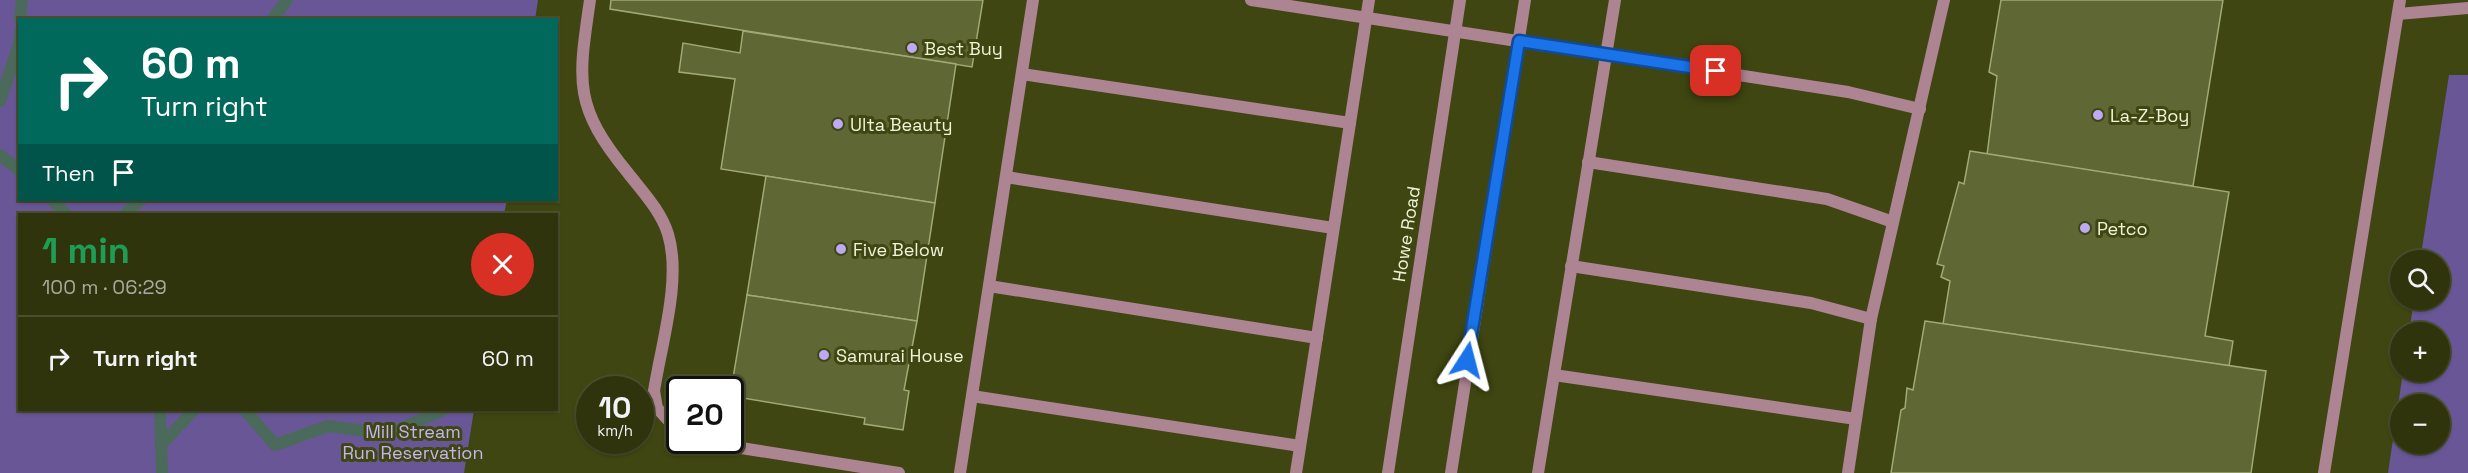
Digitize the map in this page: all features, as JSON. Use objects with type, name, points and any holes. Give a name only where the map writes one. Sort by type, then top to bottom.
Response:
[{"type":"lane","points":[[590,0],[581,67],[588,115],[605,145],[654,207],[668,233],[673,263],[654,391],[657,408],[666,418]]},
{"type":"lane","points":[[960,473],[1033,0]]},
{"type":"lane","points":[[1251,0],[1848,92],[1920,109]]},
{"type":"lane","points":[[1296,473],[1369,0]]},
{"type":"lane","name":"Howe Road","points":[[1388,473],[1460,0]]},
{"type":"lane","points":[[1451,473],[1525,0]]},
{"type":"lane","points":[[1538,473],[1615,0]]},
{"type":"lane","points":[[2324,473],[2400,0]]},
{"type":"lane","points":[[1848,473],[1871,319],[1920,109],[1940,1]]},
{"type":"lane","points":[[2398,14],[2468,8]]},
{"type":"lane","points":[[1022,74],[1350,123]]},
{"type":"lane","points":[[1588,162],[1827,199],[1893,222]]},
{"type":"lane","points":[[1006,177],[1333,228]]},
{"type":"lane","points":[[1571,266],[1811,303],[1871,319]]},
{"type":"lane","points":[[989,286],[1317,338]]},
{"type":"lane","points":[[1554,375],[1856,419]]},
{"type":"lane","points":[[972,396],[1300,446]]},
{"type":"lane","points":[[744,448],[899,473]]},
{"type":"green space","name":"Mill Stream Run Reservation","points":[[0,0],[538,0],[535,18],[18,18],[18,201],[507,201],[504,213],[18,213],[18,411],[474,411],[464,473],[0,473]]},
{"type":"green space","points":[[2449,75],[2468,75],[2468,473],[2388,473],[2391,454],[2450,454],[2450,394],[2400,394],[2402,382],[2450,382],[2450,322],[2411,322],[2412,310],[2450,310],[2450,250],[2422,250]]},
{"type":"building","name":"Best Buy","points":[[611,0],[983,0],[972,67],[610,9]]},
{"type":"building","name":"La-Z-Boy","points":[[2001,0],[2223,0],[2193,186],[1987,155],[1997,76],[1989,72]]},
{"type":"building","name":"Ulta Beauty","points":[[743,31],[956,64],[935,203],[721,169],[735,79],[679,72],[683,43],[740,53]]},
{"type":"building","name":"Petco","points":[[1970,151],[2229,192],[2205,336],[2233,341],[2229,366],[1943,324],[1950,281],[1941,277],[1944,266],[1937,264],[1959,182],[1964,184]]},
{"type":"building","name":"Five Below","points":[[766,176],[935,203],[917,321],[747,295]]},
{"type":"building","name":"Samurai House","points":[[747,295],[917,321],[904,390],[909,391],[903,430],[864,424],[865,418],[744,398],[744,376],[733,376]]},
{"type":"building","points":[[1925,321],[2266,371],[2251,473],[1891,473],[1901,410],[1905,408],[1907,388],[1913,390]]},
{"type":"waterway","points":[[20,18],[22,0]]},
{"type":"waterway","points":[[274,18],[287,0]]},
{"type":"waterway","points":[[0,101],[18,47]]},
{"type":"waterway","points":[[0,155],[18,169]]},
{"type":"waterway","points":[[53,201],[65,213]]},
{"type":"waterway","points":[[126,213],[140,201]]},
{"type":"waterway","points":[[160,411],[162,473]]},
{"type":"waterway","points":[[161,445],[193,411]]},
{"type":"waterway","points":[[246,411],[275,445],[328,426],[388,434],[441,411]]},
{"type":"place","name":"Best Buy","points":[[912,48]]},
{"type":"place","name":"La-Z-Boy","points":[[2098,115]]},
{"type":"place","name":"Ulta Beauty","points":[[838,124]]},
{"type":"place","name":"Petco","points":[[2085,228]]},
{"type":"place","name":"Five Below","points":[[841,249]]},
{"type":"place","name":"Samurai House","points":[[824,355]]},
{"type":"route","points":[[1467,360],[1519,41],[1716,71]]}]
